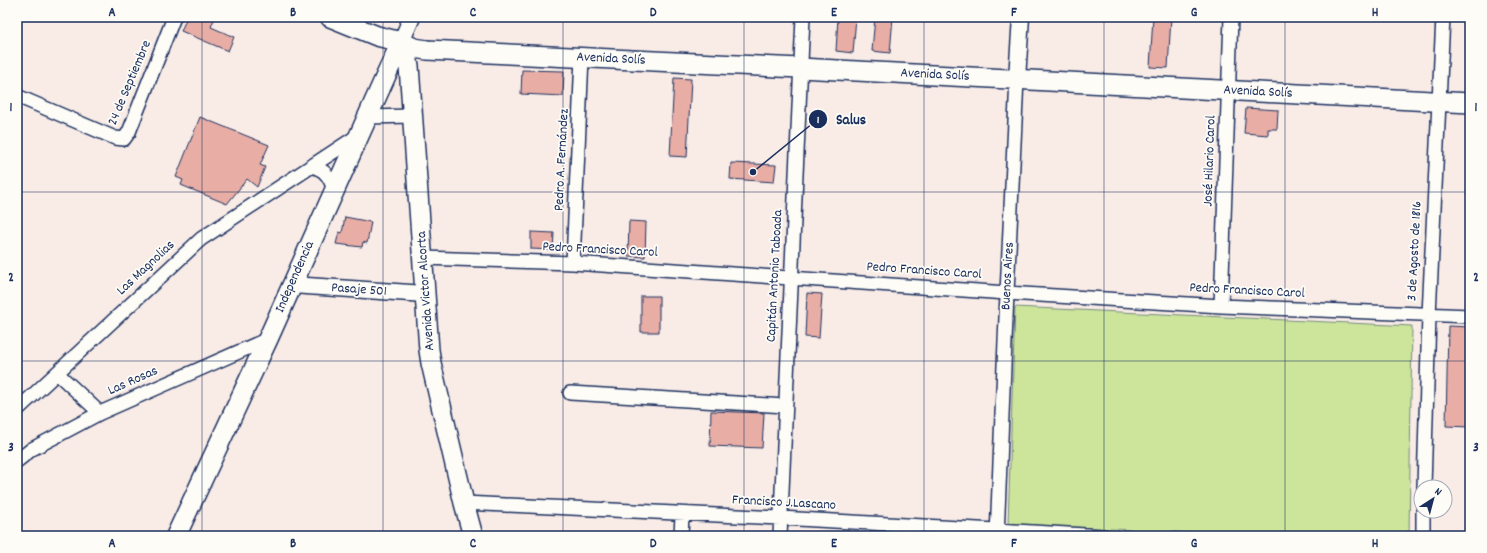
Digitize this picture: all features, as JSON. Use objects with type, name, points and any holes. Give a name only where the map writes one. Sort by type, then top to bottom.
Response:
[{"type":"main road","points":[[330,17],[377,36],[401,42]]},
{"type":"main road","points":[[360,17],[380,26],[401,42]]},
{"type":"main road","name":"Avenida Solís","points":[[401,42],[414,48],[427,50],[1470,103]]},
{"type":"main road","name":"Avenida Victor Alcorta","points":[[401,42],[409,66],[431,363],[473,536]]},
{"type":"main road","name":"Independencia","points":[[176,536],[268,339],[366,117],[401,42]]},
{"type":"street","name":"24 de Septiembre","points":[[17,96],[115,138],[124,139],[129,132],[174,17]]},
{"type":"street","name":"Independencia","points":[[401,42],[412,17]]},
{"type":"street","name":"Capitán Antonio Taboada","points":[[780,536],[803,17]]},
{"type":"street","name":"Buenos Aires","points":[[997,533],[1021,17]]},
{"type":"street","name":"José Hilario Carol","points":[[1221,306],[1231,17]]},
{"type":"street","name":"3 de Agosto de 1816","points":[[1424,479],[1429,315],[1443,17]]},
{"type":"street","name":"Pedro A. Fernández","points":[[573,263],[582,57]]},
{"type":"street","points":[[366,117],[413,116]]},
{"type":"street","name":"Las Magnolias","points":[[17,410],[201,239],[359,135]]},
{"type":"street","points":[[311,166],[326,172],[334,190]]},
{"type":"street","name":"Pedro Francisco Carol","points":[[423,258],[573,263],[1221,306],[1470,316]]},
{"type":"street","name":"Pasaje 501","points":[[292,285],[425,294]]},
{"type":"street","name":"Las Rosas","points":[[17,461],[37,446],[100,413],[268,339]]},
{"type":"street","points":[[57,373],[100,413]]},
{"type":"street","points":[[570,393],[785,406]]},
{"type":"street","name":"Francisco J.Lascano","points":[[464,503],[780,518],[997,533],[1103,536]]},
{"type":"street","points":[[681,536],[682,514]]},
{"type":"street","points":[[1423,519],[1423,536]]},
{"type":"green space","points":[[1015,307],[1412,326],[1409,536],[1259,536],[1008,524]]},
{"type":"building","points":[[187,17],[215,17],[211,27],[234,37],[228,51],[181,31]]},
{"type":"building","points":[[838,17],[856,17],[853,53],[836,51]]},
{"type":"building","points":[[875,17],[893,17],[890,53],[872,51]]},
{"type":"building","points":[[1153,17],[1171,17],[1168,68],[1150,67]]},
{"type":"building","points":[[522,70],[564,71],[563,96],[521,94]]},
{"type":"building","points":[[674,78],[691,79],[687,157],[670,156]]},
{"type":"building","points":[[1246,108],[1278,110],[1277,129],[1268,129],[1268,135],[1244,133]]},
{"type":"building","points":[[200,117],[269,145],[260,165],[265,167],[257,187],[247,179],[227,204],[181,185],[183,180],[176,177]]},
{"type":"building","points":[[731,163],[776,165],[774,182],[730,179]]},
{"type":"building","points":[[345,217],[371,222],[367,243],[363,242],[362,247],[336,244],[339,232],[342,233]]},
{"type":"building","points":[[629,221],[646,222],[645,257],[628,256]]},
{"type":"building","points":[[531,232],[554,233],[553,250],[531,249]]},
{"type":"building","points":[[807,293],[822,294],[819,338],[805,337]]},
{"type":"building","points":[[641,296],[659,296],[659,332],[641,332]]},
{"type":"building","points":[[1448,326],[1470,327],[1470,427],[1446,426]]},
{"type":"building","points":[[711,411],[764,413],[762,448],[710,446]]},
{"type":"place","name":"Salus","points":[[753,172]]}]
